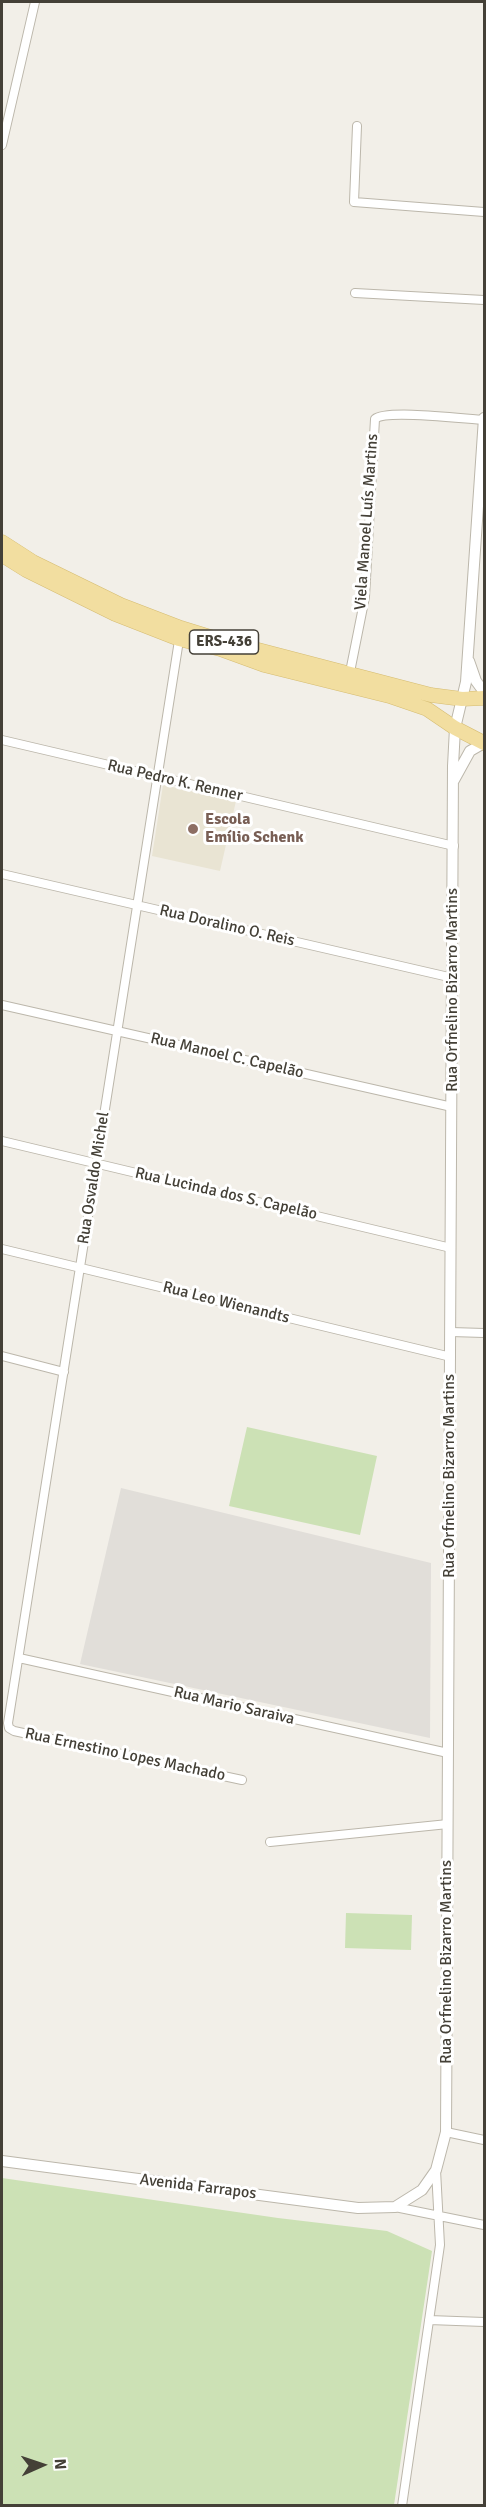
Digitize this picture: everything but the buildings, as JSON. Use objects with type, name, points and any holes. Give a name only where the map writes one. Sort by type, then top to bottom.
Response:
[{"type":"main road","name":"ERS-436","points":[[2,542],[33,562],[180,634]]},
{"type":"main road","name":"ERS-436","points":[[2,555],[26,570],[115,614],[180,634],[264,665],[431,695],[462,699],[484,698]]},
{"type":"main road","name":"ERS-436","points":[[348,680],[427,709],[455,728],[484,743]]},
{"type":"street","points":[[2,145],[35,2]]},
{"type":"street","points":[[357,126],[354,202],[484,212]]},
{"type":"street","points":[[355,293],[484,300]]},
{"type":"street","name":"Viela Manoel Luís Martins","points":[[348,680],[365,597],[373,423],[379,416],[398,414],[484,419]]},
{"type":"street","name":"Rua Orfnelino Bizarro Martins","points":[[436,2170],[446,2132],[455,728],[468,658],[484,419]]},
{"type":"street","name":"Rua Osvaldo Michel","points":[[9,1728],[180,634]]},
{"type":"street","points":[[468,658],[476,681],[484,692]]},
{"type":"street","name":"Rua Pedro K. Renner","points":[[2,740],[454,846]]},
{"type":"street","name":"Rua Orfnelino Bizarro Martins","points":[[454,780],[470,751],[484,743]]},
{"type":"street","name":"Rua Doralino O. Reis","points":[[2,874],[453,978]]},
{"type":"street","name":"Rua Manoel C. Capelão","points":[[2,1005],[452,1107]]},
{"type":"street","name":"Rua Lucinda dos S. Capelão","points":[[2,1141],[451,1248]]},
{"type":"street","name":"Rua Leo Wienandts","points":[[2,1249],[451,1357]]},
{"type":"street","points":[[451,1332],[484,1334]]},
{"type":"street","points":[[2,1356],[64,1372]]},
{"type":"street","name":"Rua Mario Saraiva","points":[[19,1658],[448,1753]]},
{"type":"street","name":"Rua Ernestino Lopes Machado","points":[[9,1728],[14,1731],[242,1780]]},
{"type":"street","points":[[270,1842],[448,1824]]},
{"type":"street","points":[[446,2132],[484,2140]]},
{"type":"street","name":"Avenida Farrapos","points":[[2,2162],[358,2208],[395,2207],[484,2225]]},
{"type":"street","points":[[395,2207],[422,2190],[436,2170]]},
{"type":"street","points":[[402,2505],[440,2245],[436,2170]]},
{"type":"street","points":[[429,2320],[484,2322]]},
{"type":"shaded area","name":"Escola Emílio Schenk","points":[[163,785],[236,801],[220,871],[152,856]]},
{"type":"shaded area","points":[[121,1488],[431,1563],[430,1738],[80,1664]]},
{"type":"green space","points":[[247,1427],[377,1456],[360,1535],[229,1506]]},
{"type":"green space","points":[[346,1913],[412,1915],[411,1950],[345,1948]]},
{"type":"green space","points":[[2,2178],[278,2218],[387,2231],[432,2251],[394,2505],[2,2505]]},
{"type":"place","name":"Escola Emílio Schenk","points":[[193,829]]}]
